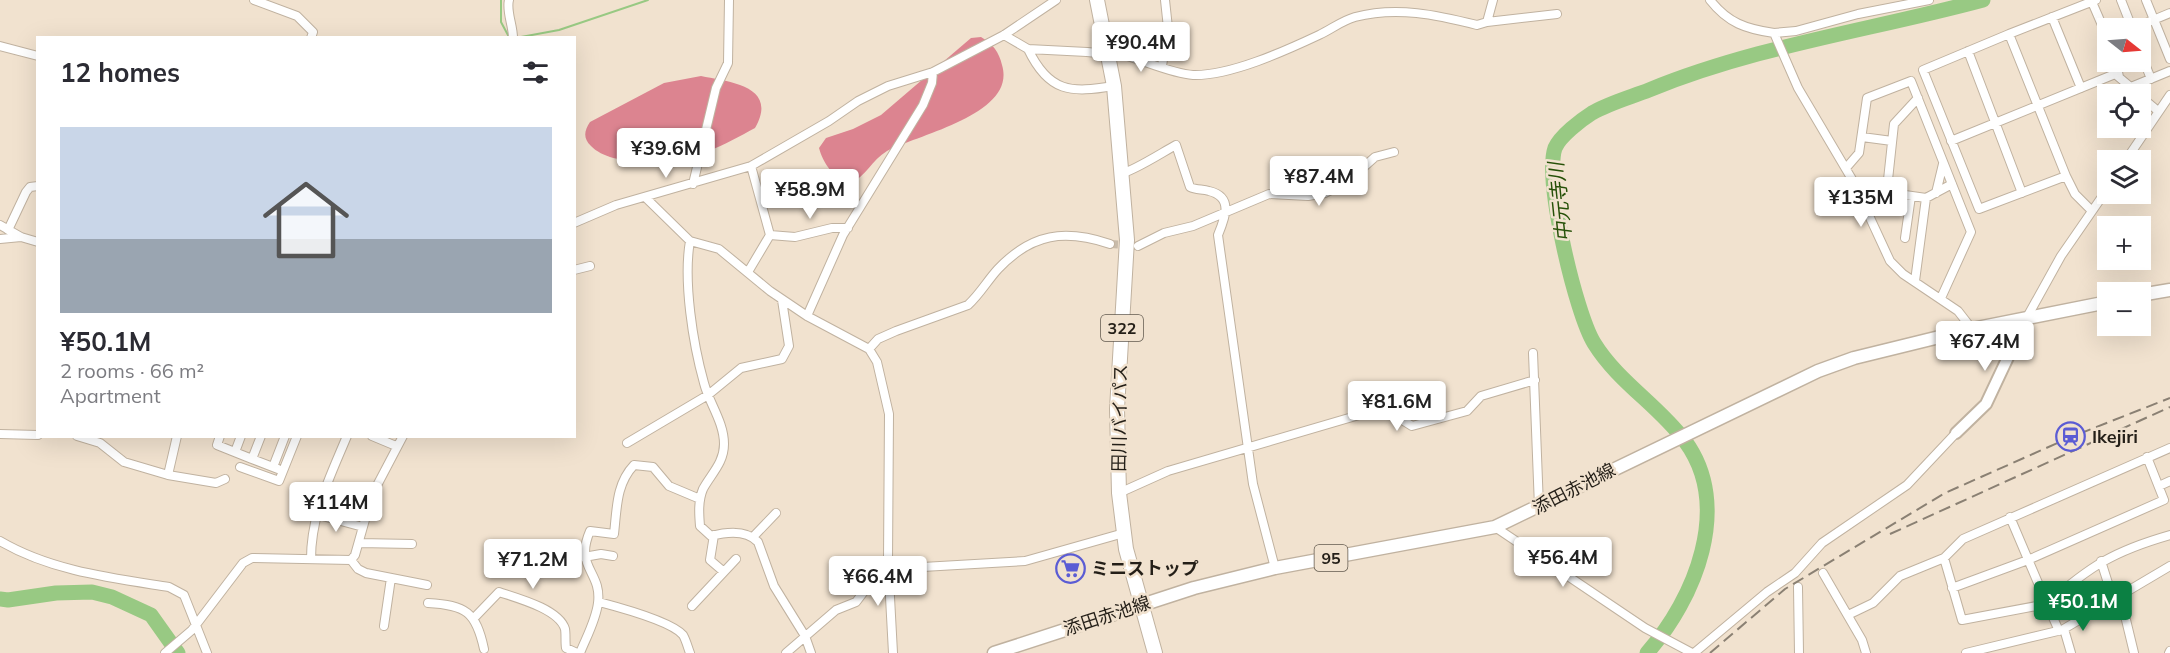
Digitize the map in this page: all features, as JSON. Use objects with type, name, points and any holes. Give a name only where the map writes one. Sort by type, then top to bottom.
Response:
[{"type":"highway","name":"田川バイパス","points":[[1097,0],[1114,86],[1127,240],[1117,410],[1119,493],[1124,533],[1139,604],[1155,653]]},
{"type":"main road","points":[[2151,294],[2170,290]]},
{"type":"main road","name":"添田赤池線","points":[[994,653],[1139,604],[1275,568],[1496,527],[1708,422],[1818,371],[1854,358],[1972,329],[2097,304]]},
{"type":"main road","points":[[1956,433],[1986,404],[2026,320]]},
{"type":"street","points":[[254,0],[297,16],[313,32],[312,36]]},
{"type":"street","points":[[509,0],[507,7],[513,23],[513,36]]},
{"type":"street","points":[[693,184],[716,88],[728,63],[729,0]]},
{"type":"street","points":[[576,222],[616,205],[751,166],[829,121],[858,101],[888,86],[933,72],[1004,35],[1056,0]]},
{"type":"street","points":[[1162,66],[1168,28],[1165,0]]},
{"type":"street","points":[[1487,22],[1493,0]]},
{"type":"street","points":[[1710,0],[1732,22],[1775,36],[1857,14],[1929,0]]},
{"type":"street","points":[[2121,0],[2129,18]]},
{"type":"street","points":[[2146,0],[2170,59]]},
{"type":"street","points":[[2066,176],[1979,209],[1923,69],[2094,1],[2100,18]]},
{"type":"street","points":[[1004,35],[1028,49],[1127,56],[1180,74],[1216,73],[1320,35],[1340,22],[1357,16],[1413,11],[1477,25],[1557,14]]},
{"type":"street","points":[[2151,21],[2170,13]]},
{"type":"street","points":[[2052,17],[2081,88]]},
{"type":"street","points":[[2009,34],[2066,176],[2075,194],[2091,210]]},
{"type":"street","points":[[1775,36],[1798,88],[1846,168],[1890,261],[1958,311],[1972,329]]},
{"type":"street","points":[[0,46],[36,55]]},
{"type":"street","points":[[1028,49],[1038,69],[1068,90],[1080,91],[1114,86]]},
{"type":"street","points":[[1968,51],[2022,193]]},
{"type":"street","points":[[2138,84],[2170,71]]},
{"type":"street","points":[[807,316],[848,228],[923,105],[932,83],[933,72]]},
{"type":"street","points":[[2118,72],[2119,77]]},
{"type":"street","points":[[2148,72],[2151,79]]},
{"type":"street","points":[[1950,141],[2115,74],[2127,84]]},
{"type":"street","points":[[1846,168],[1859,153],[1868,98],[1911,81],[1971,232],[1941,298]]},
{"type":"street","points":[[1930,89],[1917,97],[1894,124],[1887,189],[1891,193],[1926,198],[1966,180]]},
{"type":"street","points":[[2133,150],[2170,95]]},
{"type":"street","points":[[2151,105],[2158,111]]},
{"type":"street","points":[[1862,136],[1892,141]]},
{"type":"street","points":[[1122,173],[1131,172],[1145,160],[1176,146],[1190,187],[1215,193],[1225,203],[1227,212],[1218,235],[1253,484],[1275,568]]},
{"type":"street","points":[[1138,246],[1164,233],[1193,226],[1269,194],[1308,196],[1325,193],[1347,182],[1375,157],[1394,152]]},
{"type":"street","points":[[1936,193],[1943,162]]},
{"type":"street","points":[[748,272],[770,235],[751,166]]},
{"type":"street","points":[[36,186],[30,187],[26,192],[4,227],[21,237],[36,241]]},
{"type":"street","points":[[1905,238],[1911,196]]},
{"type":"street","points":[[646,198],[690,241],[719,249],[782,300],[807,316],[869,348],[882,376],[889,414],[888,565],[893,653]]},
{"type":"street","points":[[1915,281],[1926,198]]},
{"type":"street","points":[[2026,320],[2061,256],[2097,202]]},
{"type":"street","points":[[770,235],[795,237],[832,228],[848,228]]},
{"type":"street","points":[[869,348],[878,339],[896,331],[968,305],[977,297],[997,270],[1015,253],[1029,245],[1069,234],[1110,244]]},
{"type":"street","points":[[0,239],[21,237]]},
{"type":"street","points":[[690,241],[687,260],[688,289],[708,395],[720,423],[724,445],[717,469],[700,499],[700,526],[704,532],[714,535],[740,533],[753,537],[758,542],[774,586],[805,636],[811,653]]},
{"type":"street","points":[[576,270],[590,266]]},
{"type":"street","points":[[627,443],[708,395],[741,368],[782,359],[789,346],[782,300]]},
{"type":"street","points":[[1533,353],[1539,507]]},
{"type":"street","points":[[1119,493],[1168,471],[1383,408],[1412,426],[1467,411],[1481,396],[1535,380]]},
{"type":"street","points":[[1496,527],[1645,628],[1693,653],[1767,592],[1795,573],[1822,543],[1907,485],[1956,433]]},
{"type":"street","points":[[0,434],[36,435]]},
{"type":"street","points":[[84,438],[100,443],[124,462],[168,475],[216,483],[225,479]]},
{"type":"street","points":[[168,475],[177,438]]},
{"type":"street","points":[[219,438],[217,446],[275,468],[284,438]]},
{"type":"street","points":[[234,452],[240,438]]},
{"type":"street","points":[[252,459],[260,438]]},
{"type":"street","points":[[240,467],[279,481],[296,438]]},
{"type":"street","points":[[311,559],[315,513],[346,438]]},
{"type":"street","points":[[376,438],[396,447]]},
{"type":"street","points":[[351,560],[359,543],[372,495],[402,438]]},
{"type":"street","points":[[1848,615],[1873,603],[1900,576],[1944,558],[1963,539],[2170,447]]},
{"type":"street","points":[[1952,588],[2028,560],[2164,500],[2147,457]]},
{"type":"street","points":[[474,618],[499,592],[524,600],[552,614],[565,628],[566,648],[579,653],[599,602],[594,577],[584,557],[583,547],[590,531],[614,534],[619,486],[634,465],[652,467],[669,486],[700,499]]},
{"type":"street","points":[[2159,486],[2170,481]]},
{"type":"street","points":[[315,513],[363,527]]},
{"type":"street","points":[[753,537],[776,513]]},
{"type":"street","points":[[2010,517],[2047,604],[2072,653]]},
{"type":"street","points":[[786,653],[836,610],[856,602],[888,565],[1025,561],[1124,533]]},
{"type":"street","points":[[714,535],[710,560],[724,572]]},
{"type":"street","points":[[1944,558],[1962,620],[2047,604],[2101,561],[2138,544],[2170,536]]},
{"type":"street","points":[[0,541],[16,551],[64,567],[169,587],[184,595],[194,626],[207,653]]},
{"type":"street","points":[[359,543],[412,543]]},
{"type":"street","points":[[584,557],[601,554],[613,556]]},
{"type":"street","points":[[165,653],[194,626],[243,563],[252,558],[351,560]]},
{"type":"street","points":[[692,606],[736,558]]},
{"type":"street","points":[[351,560],[358,569],[366,573],[427,585]]},
{"type":"street","points":[[2101,561],[2117,597],[2134,653]]},
{"type":"street","points":[[1966,653],[2061,630],[2170,566]]},
{"type":"street","points":[[1823,573],[1862,640],[1866,653]]},
{"type":"street","points":[[384,626],[391,578]]},
{"type":"street","points":[[1798,588],[1799,653]]},
{"type":"street","points":[[599,602],[632,610],[674,628],[683,636],[690,653]]},
{"type":"street","points":[[428,603],[448,604],[474,618],[479,625],[484,649]]},
{"type":"shaded area","points":[[981,37],[995,49],[1002,65],[1003,82],[995,97],[981,109],[962,120],[887,151],[850,184],[844,182],[830,170],[819,148],[826,138],[853,129],[881,115],[971,38]]},
{"type":"shaded area","points":[[701,76],[737,84],[748,88],[756,95],[761,103],[761,114],[755,128],[709,151],[665,160],[631,161],[615,158],[601,154],[587,140],[586,131],[590,122],[664,83]]},
{"type":"waterway","points":[[501,0],[501,22],[508,36]]},
{"type":"waterway","points":[[526,36],[559,30],[648,0]]},
{"type":"waterway","name":"中元寺川","points":[[1647,653],[1680,606],[1693,579],[1702,551],[1707,522],[1706,494],[1699,467],[1685,441],[1663,416],[1615,370],[1594,343],[1587,328],[1571,277],[1558,216],[1554,188],[1555,148],[1566,133],[1592,113],[1690,75],[1772,50],[1983,0]]},
{"type":"waterway","name":"中元寺川","points":[[0,599],[92,592],[112,597],[151,615],[178,653]]},
{"type":"tunnel","points":[[1110,244],[1138,246]]},
{"type":"railway","points":[[1710,653],[1785,589],[1945,493],[2071,437],[2170,398]]},
{"type":"railway","points":[[1890,534],[2170,407]]},
{"type":"place","name":"Ikejiri","points":[[2071,437]]},
{"type":"place","name":"ミニストップ","points":[[1070,569]]}]
